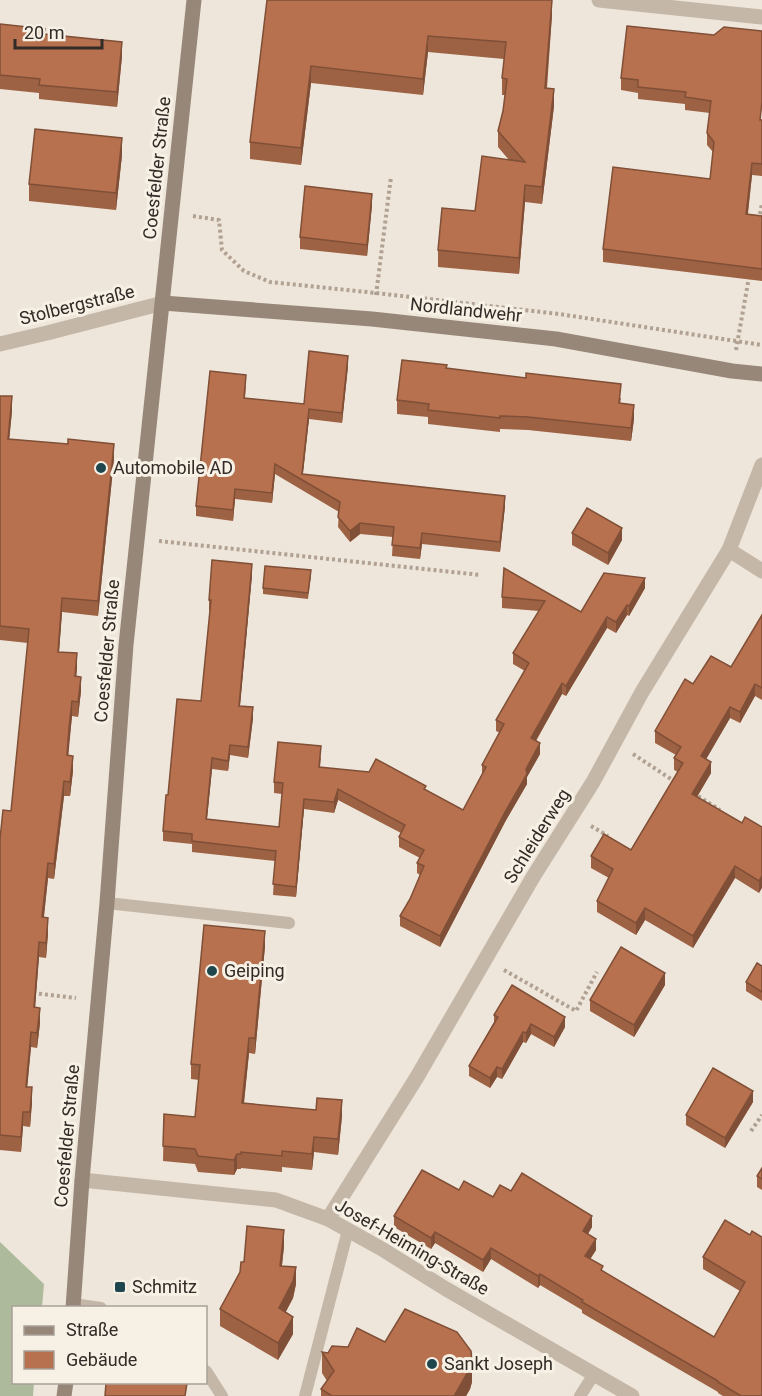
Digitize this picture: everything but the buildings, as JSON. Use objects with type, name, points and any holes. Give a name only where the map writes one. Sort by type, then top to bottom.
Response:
[{"type":"street","name":"Coesfelder Straße","points":[[73,1306],[126,645],[194,0]]},
{"type":"street","points":[[599,0],[762,17]]},
{"type":"street","name":"Nordlandwehr","points":[[163,303],[372,319],[556,339],[732,371],[762,374]]},
{"type":"street","name":"Stolbergstraße","points":[[0,344],[163,303]]},
{"type":"street","name":"Schleiderweg","points":[[328,1219],[417,1077],[485,959],[593,782],[642,692],[729,550],[762,465]]},
{"type":"street","points":[[729,550],[762,571]]},
{"type":"street","name":"Josef-Heiming-Straße","points":[[82,1180],[276,1200],[328,1219],[632,1396]]},
{"type":"lane","points":[[107,903],[289,924]]},
{"type":"lane","points":[[305,1396],[348,1230]]},
{"type":"lane","points":[[207,1373],[222,1396]]},
{"type":"lane","points":[[580,1396],[594,1374]]},
{"type":"path","points":[[372,319],[391,177]]},
{"type":"path","points":[[758,226],[762,203]]},
{"type":"path","points":[[172,214],[219,220],[222,250],[244,271],[270,282],[559,314],[762,345]]},
{"type":"path","points":[[732,371],[750,272]]},
{"type":"path","points":[[138,538],[481,575]]},
{"type":"path","points":[[615,742],[681,785]]},
{"type":"path","points":[[691,792],[729,816]]},
{"type":"path","points":[[572,815],[613,840]]},
{"type":"path","points":[[485,959],[576,1011],[597,972]]},
{"type":"path","points":[[30,993],[98,1000]]},
{"type":"path","points":[[751,1131],[762,1115]]},
{"type":"green space","points":[[0,1242],[44,1284],[42,1306],[12,1306],[12,1384],[34,1384],[33,1396],[0,1396]]},
{"type":"place","name":"Automobile AD","points":[[101,468]]},
{"type":"place","name":"Geiping","points":[[212,971]]},
{"type":"place","name":"Schmitz","points":[[120,1287]]},
{"type":"place","name":"Sankt Joseph","points":[[432,1364]]}]
